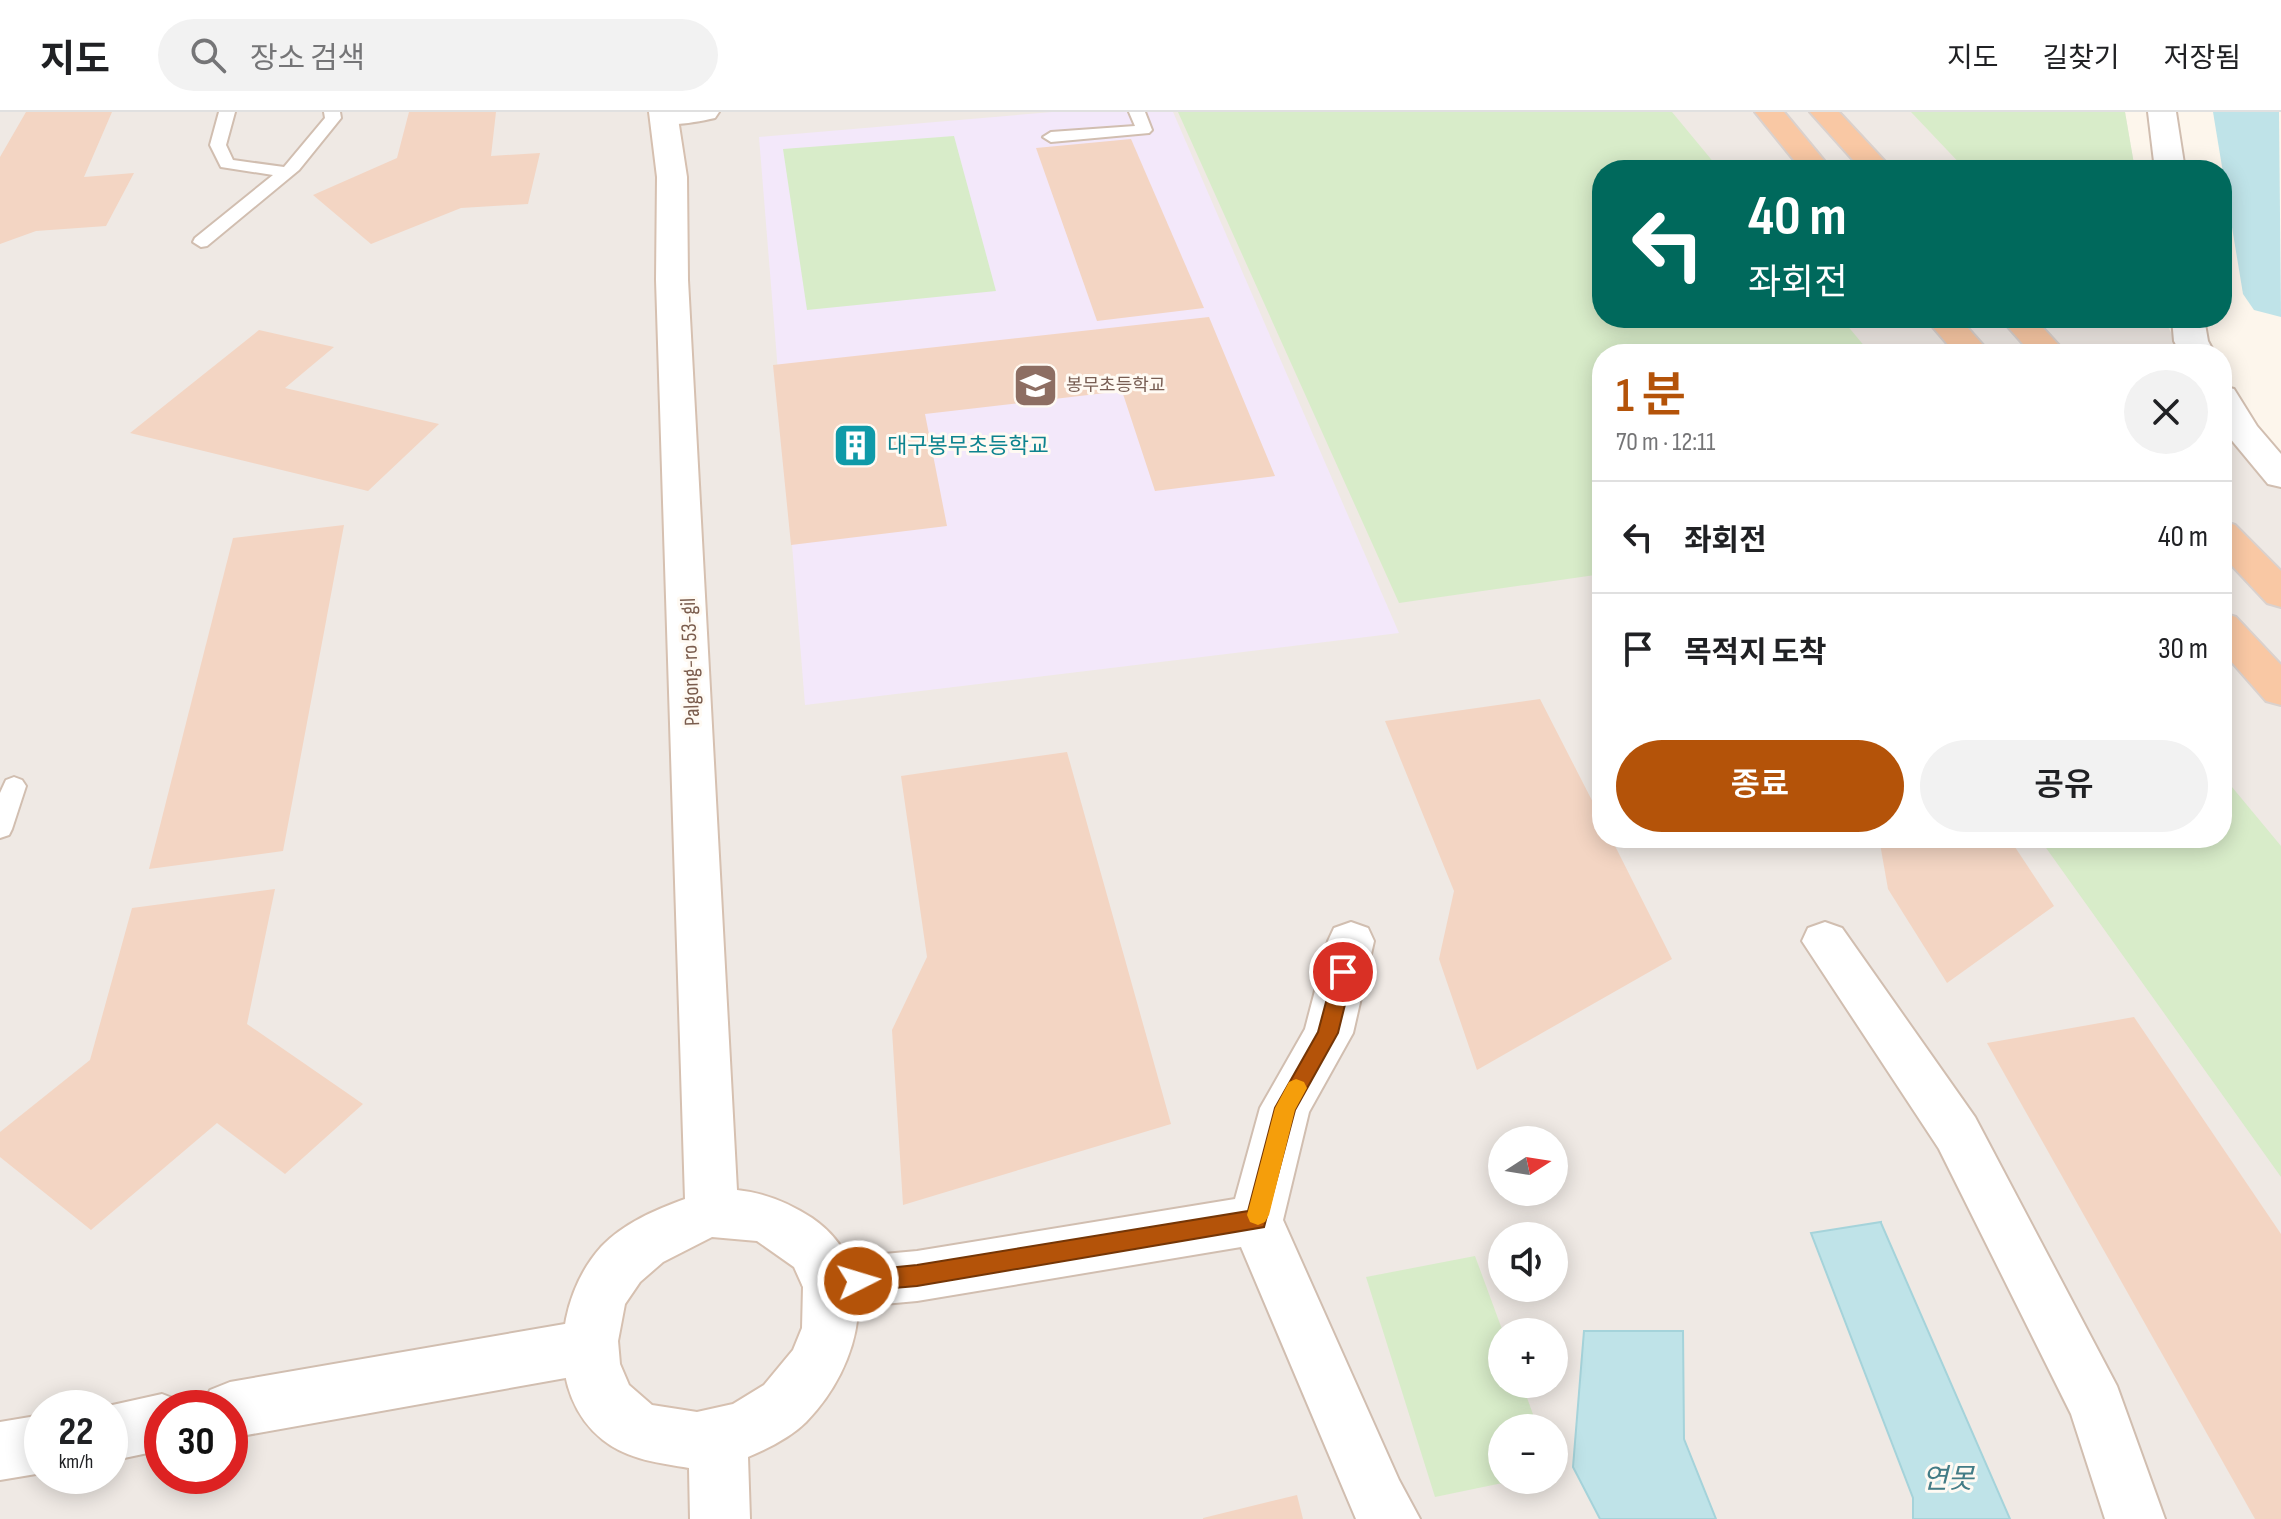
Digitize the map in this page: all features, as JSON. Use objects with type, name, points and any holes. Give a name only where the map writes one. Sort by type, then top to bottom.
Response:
[{"type":"highway","points":[[1824,112],[1869,160]]},
{"type":"highway","points":[[1772,116],[1809,160]]},
{"type":"highway","points":[[1950,328],[1965,344]]},
{"type":"highway","points":[[2025,328],[2041,344]]},
{"type":"highway","points":[[2232,543],[2281,594]]},
{"type":"highway","points":[[2232,637],[2281,691]]},
{"type":"main road","points":[[663,114],[705,112]]},
{"type":"main road","points":[[2162,112],[2169,160]]},
{"type":"main road","name":"Palgong-ro 53-gil","points":[[663,114],[672,177],[673,296],[712,1213]]},
{"type":"main road","points":[[2232,414],[2242,431],[2281,476]]},
{"type":"main road","points":[[1351,941],[1328,1033],[1285,1108],[1256,1220],[1378,1501],[1390,1519]]},
{"type":"main road","points":[[1825,941],[1957,1133],[2097,1406],[2135,1519]]},
{"type":"main road","points":[[712,1213],[742,1215],[772,1222],[798,1237],[818,1259],[829,1284],[832,1313],[827,1342],[812,1375],[786,1404],[754,1425],[718,1439],[677,1441],[642,1431],[613,1411],[595,1381],[588,1347],[595,1310],[612,1276],[650,1241],[673,1227],[712,1213]]},
{"type":"main road","points":[[829,1284],[917,1276],[1256,1220]]},
{"type":"main road","points":[[248,1407],[588,1347]]},
{"type":"main road","points":[[718,1439],[720,1519]]},
{"type":"main road","points":[[0,1451],[24,1447]]},
{"type":"lane","points":[[227,112],[218,145],[227,164],[287,172]]},
{"type":"lane","points":[[201,242],[287,172],[333,118],[332,112]]},
{"type":"lane","points":[[1051,137],[1144,130],[1137,112]]},
{"type":"lane","points":[[0,829],[14,786]]},
{"type":"shaded area","points":[[0,112],[2125,112],[2133,160],[1592,160],[1592,328],[2169,328],[2177,344],[1592,344],[1592,848],[2232,848],[2232,427],[2281,482],[2281,1519],[0,1519]]},
{"type":"shaded area","name":"봉무초등학교","points":[[1052,112],[1173,112],[1399,633],[805,705],[759,137]]},
{"type":"green space","points":[[1178,112],[1672,112],[1712,160],[1592,160],[1592,328],[1849,328],[1863,344],[1592,344],[1592,575],[1399,603]]},
{"type":"green space","points":[[1911,112],[2125,112],[2133,160],[1957,160]]},
{"type":"green space","points":[[954,136],[996,291],[807,310],[783,149]]},
{"type":"green space","points":[[2232,787],[2281,846],[2281,1177],[2046,848],[2232,848]]},
{"type":"green space","points":[[1475,1256],[1488,1291],[1488,1302],[1492,1302],[1498,1318],[1488,1318],[1488,1398],[1527,1398],[1533,1414],[1488,1414],[1488,1486],[1435,1497],[1366,1277]]},
{"type":"water","name":"연못","points":[[1881,1222],[2010,1519],[1913,1519],[1913,1498],[1811,1233]]},
{"type":"water","points":[[1584,1331],[1683,1331],[1684,1439],[1716,1519],[1600,1519],[1573,1467]]},
{"type":"building","points":[[26,112],[112,112],[84,177],[134,173],[106,226],[36,231],[0,244],[0,157]]},
{"type":"building","points":[[409,112],[496,112],[491,156],[540,153],[528,204],[461,208],[371,244],[313,195],[397,158]]},
{"type":"building","points":[[1131,139],[1204,308],[1097,321],[1036,148]]},
{"type":"building","name":"대구봉무초등학교","points":[[1209,317],[1275,476],[1155,491],[1122,391],[925,414],[947,526],[791,545],[773,365]]},
{"type":"building","points":[[259,330],[334,347],[285,388],[439,424],[368,491],[130,433]]},
{"type":"building","points":[[344,525],[283,851],[149,869],[233,538]]},
{"type":"building","points":[[1540,699],[1592,800],[1592,848],[1616,848],[1672,959],[1477,1070],[1439,959],[1454,891],[1385,721]]},
{"type":"building","points":[[1067,752],[1171,1124],[903,1205],[892,1030],[927,957],[901,776]]},
{"type":"building","points":[[1881,848],[2016,848],[2054,906],[1947,983],[1888,889]]},
{"type":"building","points":[[275,889],[247,1024],[363,1104],[285,1174],[217,1123],[91,1230],[0,1157],[0,1132],[90,1060],[132,908]]},
{"type":"building","points":[[2134,1017],[2281,1234],[2281,1519],[2255,1519],[1987,1043]]},
{"type":"building","points":[[1297,1495],[1303,1519],[1203,1519],[1203,1518]]},
{"type":"waterway","points":[[2246,112],[2281,294]]},
{"type":"slow traffic","points":[[1258,1215],[1285,1108],[1296,1088]]},
{"type":"place","name":"봉무초등학교","points":[[1035,385]]},
{"type":"place","name":"대구봉무초등학교","points":[[856,445]]},
{"type":"route","points":[[858,1281],[917,1276],[1256,1220],[1285,1108],[1328,1033],[1343,972]]}]
